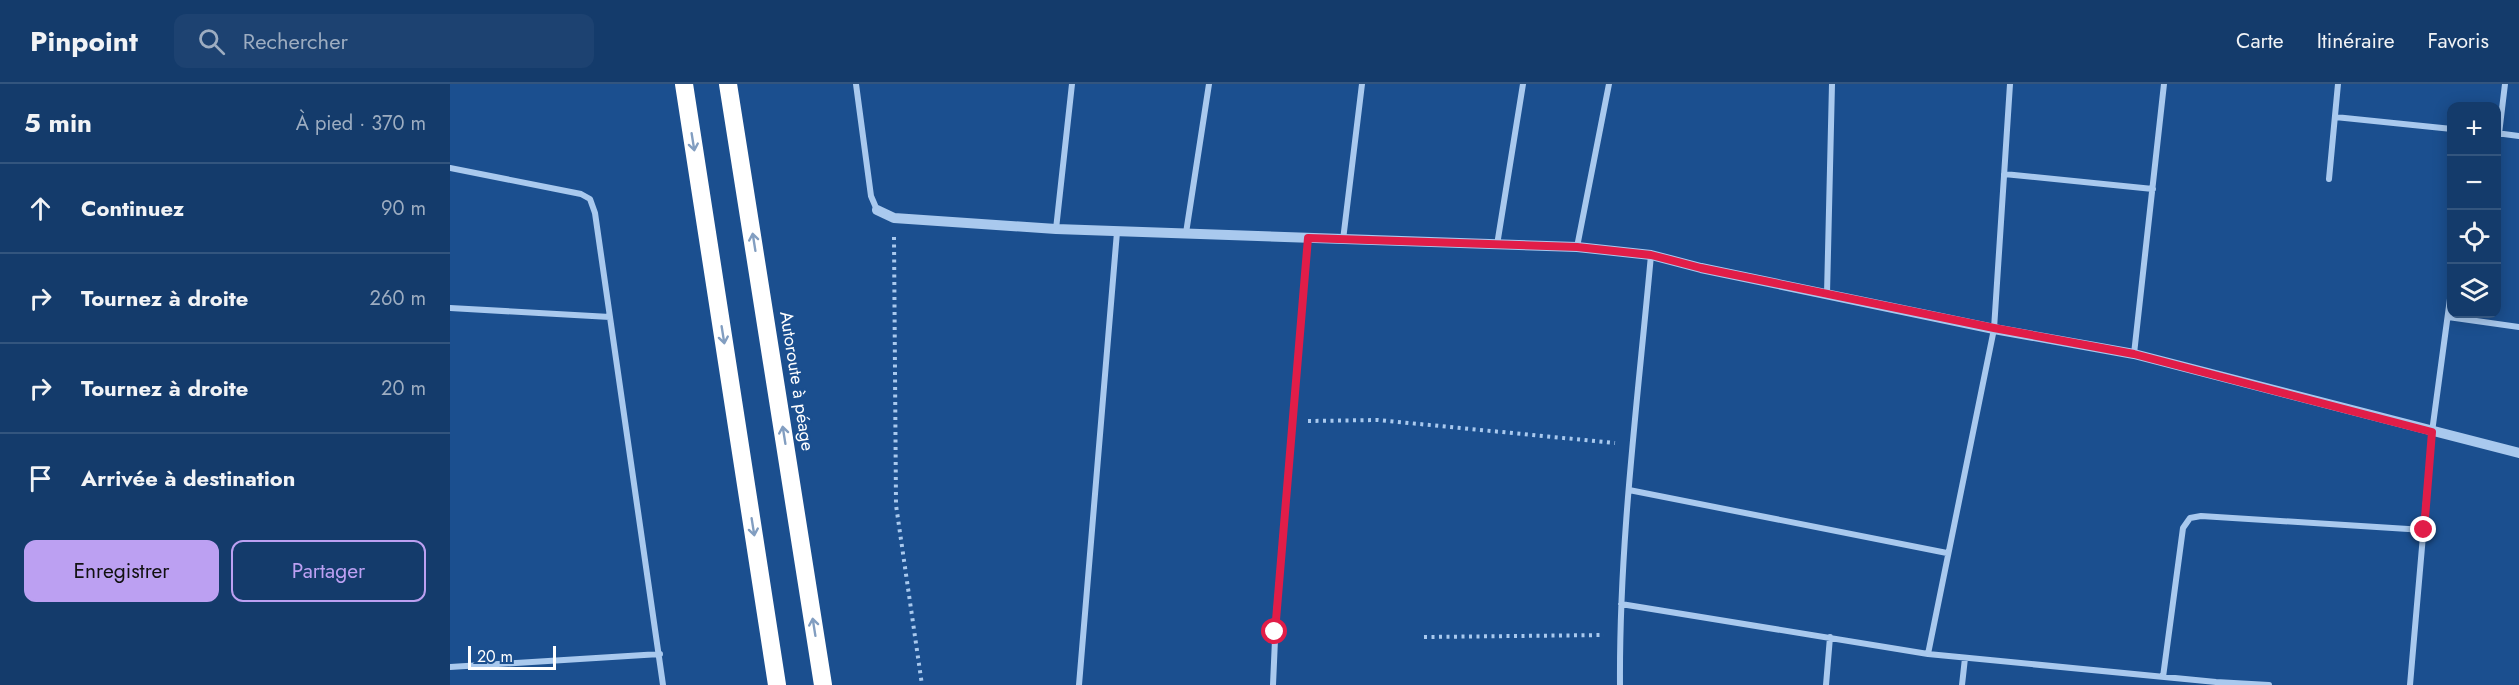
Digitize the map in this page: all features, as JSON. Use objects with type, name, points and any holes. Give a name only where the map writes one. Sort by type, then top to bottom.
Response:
[{"type":"highway","points":[[684,84],[777,685]]},
{"type":"highway","name":"Autoroute à péage","points":[[728,84],[823,685]]},
{"type":"street","points":[[856,84],[871,196],[877,210],[894,218],[1117,232],[1577,247],[1651,255],[1701,268],[1827,294],[2134,354],[2519,453]]},
{"type":"street","points":[[1056,229],[1072,84]]},
{"type":"street","points":[[1186,233],[1209,84]]},
{"type":"street","points":[[1342,241],[1362,84]]},
{"type":"street","points":[[1497,246],[1523,84]]},
{"type":"street","points":[[1577,247],[1609,84]]},
{"type":"street","points":[[1827,294],[1832,84]]},
{"type":"street","points":[[1928,654],[1994,328],[2010,84]]},
{"type":"street","points":[[2134,354],[2164,84]]},
{"type":"street","points":[[2329,179],[2338,84]]},
{"type":"street","points":[[2501,112],[2505,84]]},
{"type":"street","points":[[2335,117],[2447,129]]},
{"type":"street","points":[[2501,133],[2519,136]]},
{"type":"street","points":[[450,168],[581,194],[590,200],[595,213],[663,685]]},
{"type":"street","points":[[2004,174],[2152,189]]},
{"type":"street","points":[[1079,685],[1117,232]]},
{"type":"street","points":[[1273,685],[1308,238]]},
{"type":"street","points":[[1620,685],[1619,635],[1629,490],[1651,255]]},
{"type":"street","points":[[450,308],[610,317]]},
{"type":"street","points":[[2410,685],[2432,432],[2448,318]]},
{"type":"street","points":[[2455,318],[2519,327]]},
{"type":"street","points":[[1629,490],[1947,553]]},
{"type":"street","points":[[2163,676],[2183,528],[2190,518],[2201,516],[2424,530]]},
{"type":"street","points":[[1621,604],[1928,654],[2216,683],[2269,685]]},
{"type":"street","points":[[1827,685],[1830,637]]},
{"type":"street","points":[[450,667],[660,654]]},
{"type":"street","points":[[1962,685],[1965,658]]},
{"type":"path","points":[[894,218],[896,505],[910,616],[922,685]]},
{"type":"path","points":[[1292,421],[1378,420],[1633,445]]},
{"type":"path","points":[[1424,637],[1619,635]]},
{"type":"route","points":[[1275,632],[1308,238],[1342,241],[1577,247],[1651,255],[1701,268],[2134,354],[2432,432],[2424,530]]}]
